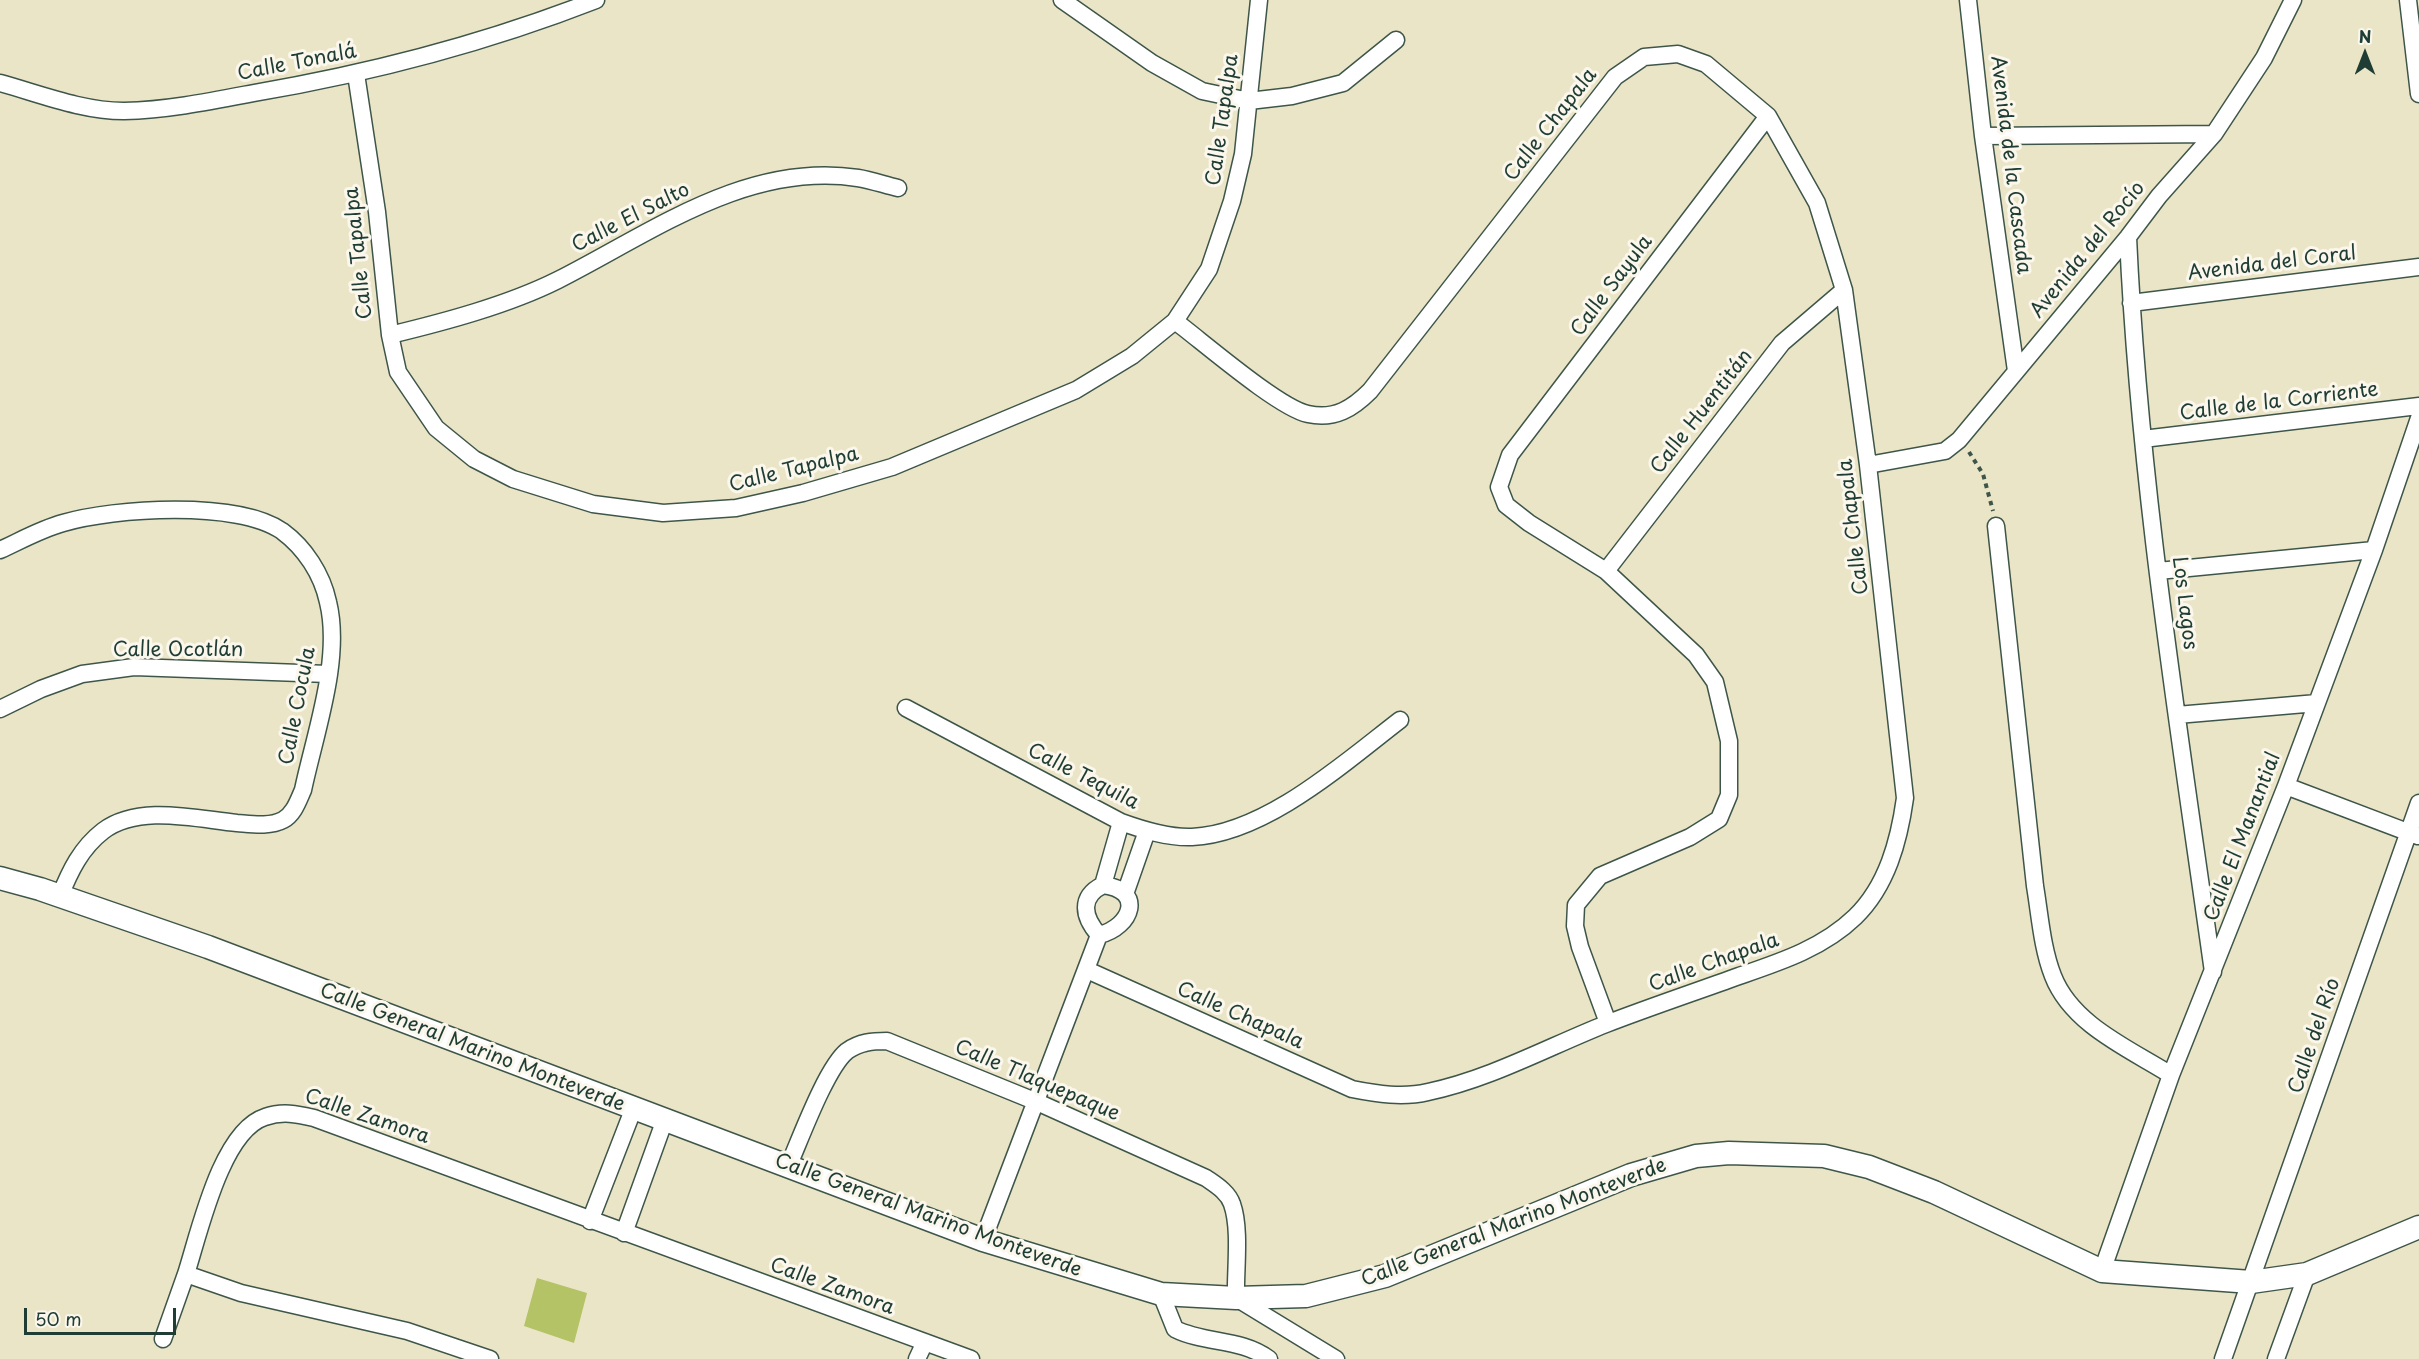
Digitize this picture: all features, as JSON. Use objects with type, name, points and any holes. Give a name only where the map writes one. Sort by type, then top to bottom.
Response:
[{"type":"street","name":"Calle Tonalá","points":[[0,83],[66,103],[123,111],[190,105],[356,74],[538,22],[596,0]]},
{"type":"street","points":[[1062,0],[1152,63],[1202,91],[1249,101],[1292,96],[1343,83],[1396,40]]},
{"type":"street","name":"Calle Tapalpa","points":[[356,74],[377,212],[390,336],[398,372],[436,428],[474,459],[513,479],[593,504],[663,513],[736,508],[892,467],[1076,390],[1132,356],[1175,321],[1209,269],[1233,201],[1243,154],[1259,0]]},
{"type":"street","name":"Avenida de la Cascada","points":[[1968,0],[1983,136],[2016,371]]},
{"type":"street","name":"Avenida del Rocío","points":[[1868,465],[1945,451],[1959,440],[2128,237],[2159,196],[2214,134],[2264,58],[2293,0]]},
{"type":"street","points":[[2408,0],[2419,94]]},
{"type":"street","name":"Calle Chapala","points":[[1087,970],[1352,1089],[1385,1096],[1425,1093],[1455,1086],[1608,1023],[1799,955],[1832,935],[1856,916],[1884,877],[1900,836],[1905,798],[1868,465],[1844,290],[1817,203],[1768,116],[1715,70],[1678,54],[1644,57],[1615,77],[1370,390],[1353,407],[1337,413],[1309,414],[1286,405],[1175,321]]},
{"type":"street","name":"Calle Sayula","points":[[1606,571],[1529,523],[1506,505],[1499,487],[1510,455],[1768,116]]},
{"type":"street","points":[[1983,136],[2214,134]]},
{"type":"street","name":"Calle El Salto","points":[[390,336],[452,320],[555,281],[677,215],[743,189],[796,177],[857,178],[898,188]]},
{"type":"street","name":"Los Lagos","points":[[2128,237],[2131,303],[2143,439],[2158,571],[2213,973]]},
{"type":"street","name":"Avenida del Coral","points":[[2131,303],[2419,267]]},
{"type":"street","name":"Calle Huentitán","points":[[1606,571],[1782,343],[1844,290]]},
{"type":"street","name":"Calle de la Corriente","points":[[2143,439],[2419,406]]},
{"type":"street","name":"Calle El Manantial","points":[[2102,1271],[2171,1075],[2286,786],[2374,550],[2419,418]]},
{"type":"street","name":"Calle Cocula","points":[[0,550],[62,523],[125,511],[215,512],[256,520],[281,530],[304,551],[322,580],[329,603],[332,635],[328,674],[303,790],[296,807],[284,820],[272,824],[170,817],[133,817],[104,830],[83,850],[60,896]]},
{"type":"street","points":[[1996,526],[2035,886],[2044,943],[2054,978],[2068,1001],[2085,1021],[2171,1075]]},
{"type":"street","points":[[2158,571],[2374,550]]},
{"type":"street","points":[[1606,571],[1696,655],[1715,682],[1729,741],[1730,769],[1729,795],[1719,819],[1690,837],[1600,876],[1576,905],[1575,926],[1608,1023]]},
{"type":"street","name":"Calle Ocotlán","points":[[0,709],[41,689],[82,674],[134,667],[328,674]]},
{"type":"street","points":[[2177,715],[2317,703]]},
{"type":"street","name":"Calle Tequila","points":[[906,708],[1121,822],[1147,831],[1192,837],[1245,825],[1309,790],[1400,720]]},
{"type":"street","points":[[2286,786],[2414,834]]},
{"type":"street","name":"Calle del Río","points":[[2223,1359],[2414,834],[2419,803]]},
{"type":"street","points":[[1103,885],[1121,822]]},
{"type":"street","points":[[1125,894],[1147,831]]},
{"type":"street","name":"Calle General Marino Monteverde","points":[[0,878],[60,896],[306,984],[664,1122],[983,1240],[1161,1294],[1236,1298],[1306,1296],[1385,1276],[1631,1175],[1696,1156],[1729,1153],[1824,1156],[1869,1167],[1934,1192],[2102,1271],[2251,1282],[2307,1274],[2419,1227]]},
{"type":"street","points":[[1103,885],[1116,886],[1125,894],[1129,904],[1128,915],[1113,932],[1099,935],[1090,925],[1085,913],[1086,900],[1092,890],[1103,885]]},
{"type":"street","points":[[983,1240],[1099,935]]},
{"type":"street","name":"Calle Tlaquepaque","points":[[788,1167],[833,1070],[846,1052],[866,1041],[887,1041],[1037,1102],[1189,1170],[1222,1189],[1232,1203],[1235,1221],[1236,1298]]},
{"type":"street","points":[[590,1221],[633,1110]]},
{"type":"street","name":"Calle Zamora","points":[[163,1339],[228,1153],[242,1132],[262,1117],[287,1112],[314,1118],[970,1359]]},
{"type":"street","points":[[624,1233],[664,1122]]},
{"type":"street","points":[[186,1274],[241,1293],[407,1331],[490,1359]]},
{"type":"street","points":[[2276,1359],[2307,1274]]},
{"type":"street","points":[[1161,1294],[1175,1329],[1187,1335],[1238,1344],[1269,1359]]},
{"type":"street","points":[[1236,1298],[1336,1359]]},
{"type":"street","points":[[917,1359],[924,1342]]},
{"type":"path","points":[[1959,440],[1983,474],[1996,526]]},
{"type":"green space","points":[[537,1278],[587,1293],[574,1343],[524,1326]]}]
